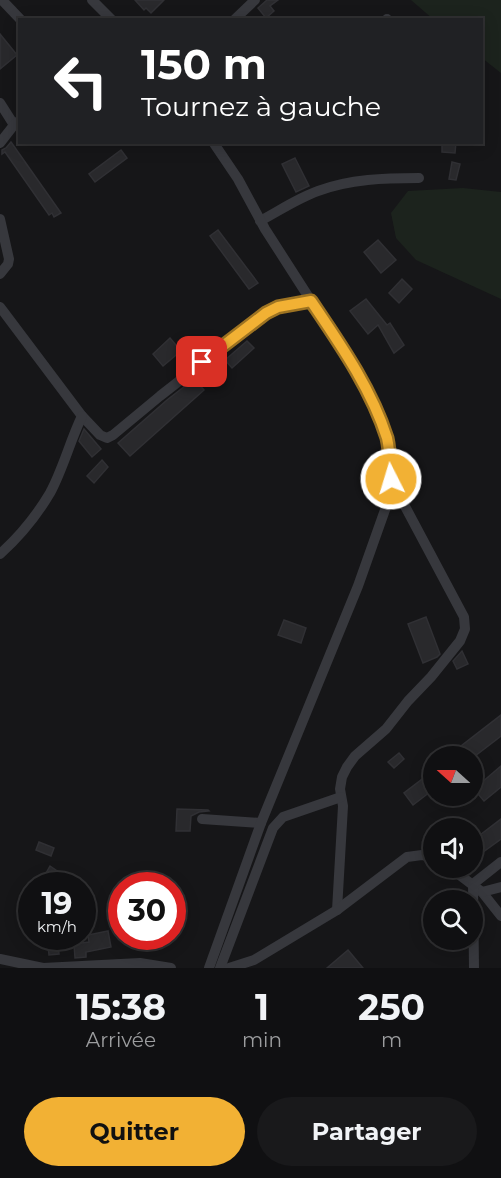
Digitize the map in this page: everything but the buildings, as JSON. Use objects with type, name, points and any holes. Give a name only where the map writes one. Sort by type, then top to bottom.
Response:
[{"type":"street","points":[[2,0],[19,18]]},
{"type":"street","points":[[92,0],[110,18]]},
{"type":"street","points":[[236,18],[255,0]]},
{"type":"street","points":[[0,103],[17,123],[0,143]]},
{"type":"street","points":[[209,968],[261,824],[358,586],[386,507],[391,479],[387,440],[374,404],[358,374],[260,221],[238,179],[214,144]]},
{"type":"street","points":[[260,221],[317,191],[335,186],[389,178],[419,178]]},
{"type":"street","points":[[0,219],[9,259],[0,274]]},
{"type":"street","points":[[0,307],[82,416],[100,435],[107,438],[266,313],[278,307],[311,301]]},
{"type":"street","points":[[0,554],[32,518],[50,492],[82,416]]},
{"type":"street","points":[[337,910],[343,807],[340,789],[342,777],[354,756],[380,736],[431,677],[460,641],[465,629],[464,617],[391,479]]},
{"type":"street","points":[[220,968],[273,828],[283,817],[341,797]]},
{"type":"street","points":[[201,819],[261,824]]},
{"type":"street","points":[[229,968],[254,960],[337,910],[407,857],[423,855]]},
{"type":"street","points":[[474,968],[477,888],[501,862]]},
{"type":"street","points":[[464,878],[477,888],[501,916]]},
{"type":"street","points":[[477,888],[501,887]]},
{"type":"street","points":[[0,959],[42,968],[140,963],[171,968]]},
{"type":"shaded area","points":[[411,0],[501,0],[501,73],[483,59],[483,18],[432,18]]},
{"type":"shaded area","points":[[463,188],[501,192],[501,299],[416,260],[396,238],[391,213],[408,191]]},
{"type":"route","points":[[202,362],[266,313],[278,307],[311,301],[339,342],[374,404],[387,440],[391,479]]}]
